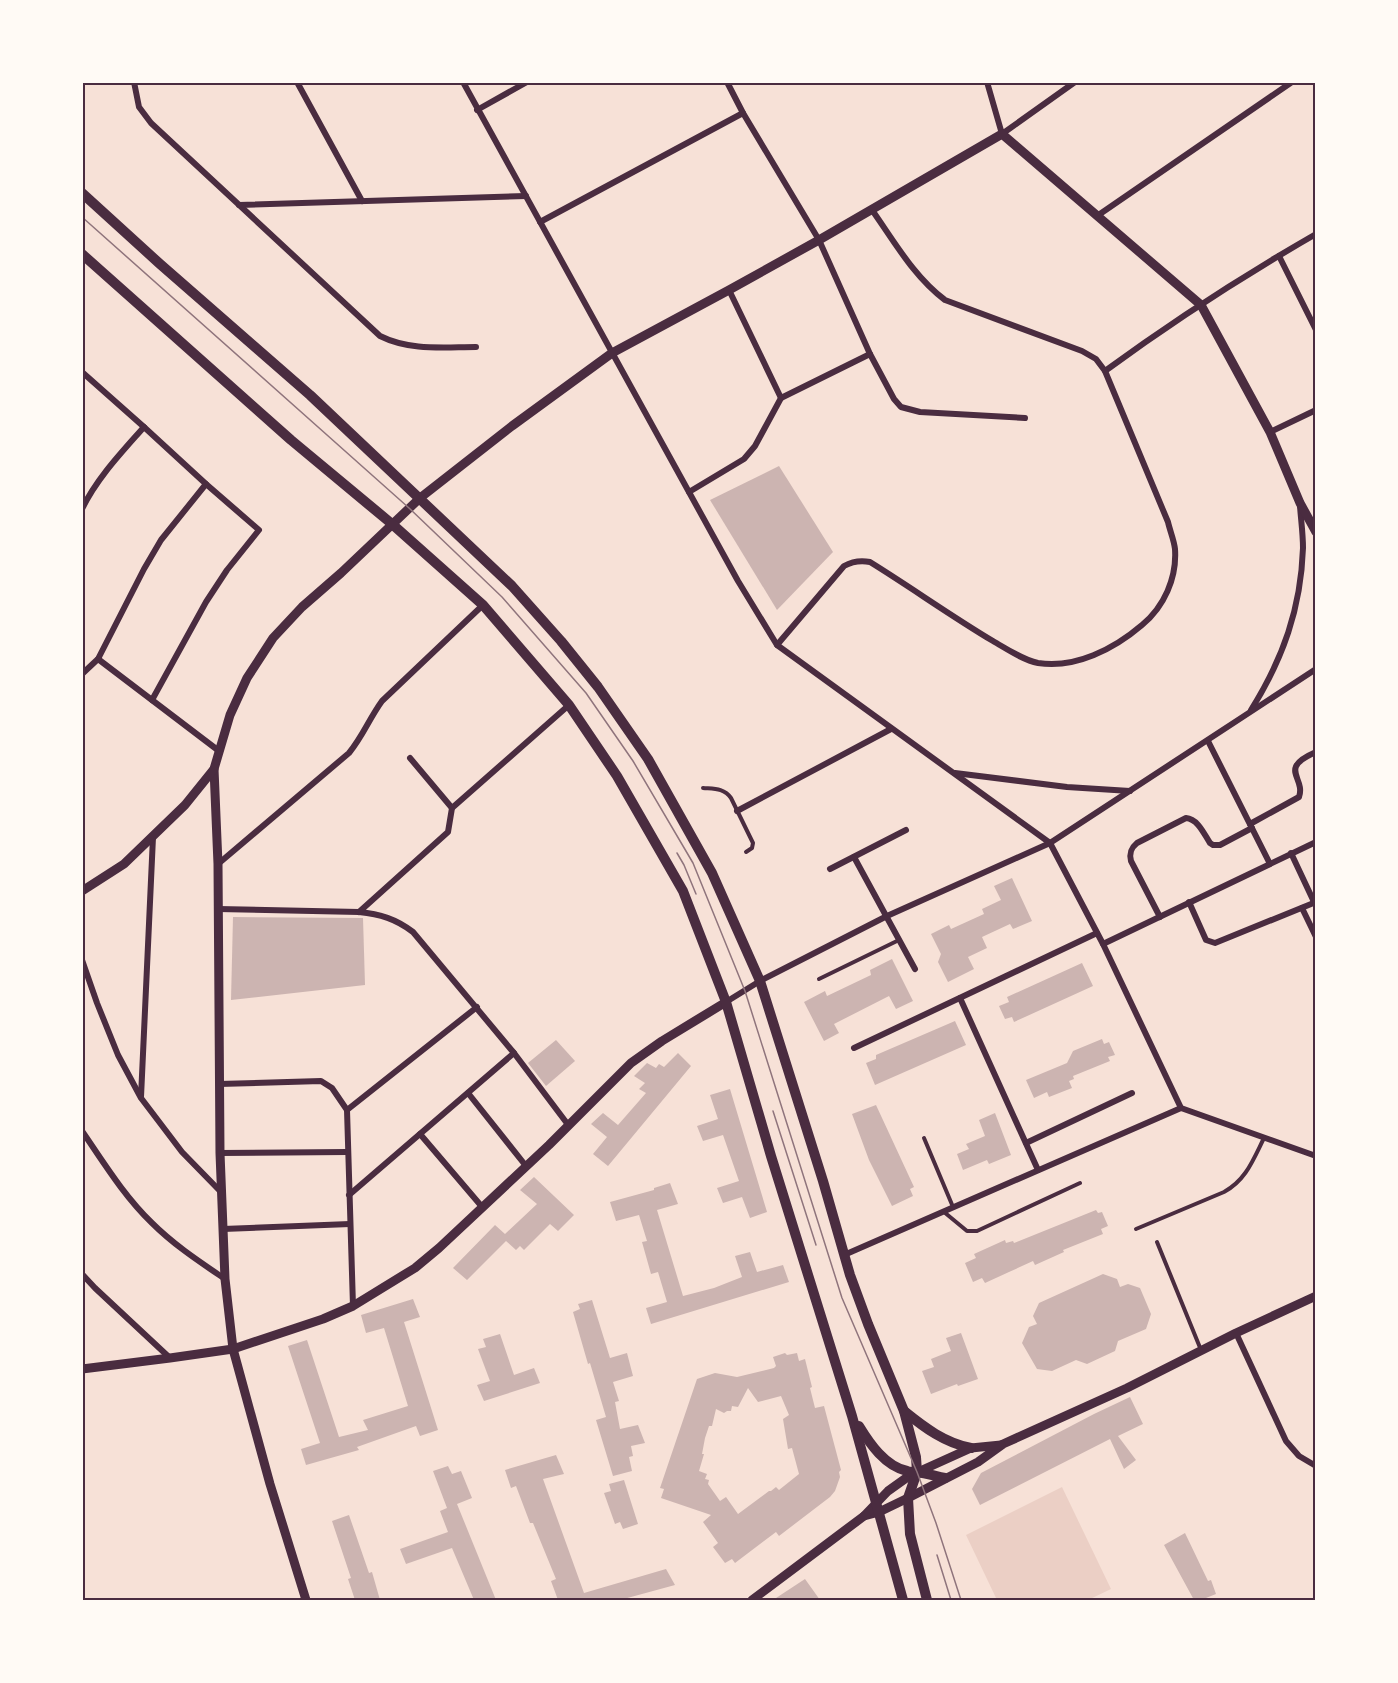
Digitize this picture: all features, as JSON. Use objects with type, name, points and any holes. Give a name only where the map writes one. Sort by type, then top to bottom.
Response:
[{"type":"main road","points":[[82,193],[310,395],[512,586],[598,687],[648,759],[712,873],[760,981],[823,1181],[843,1255],[904,1412],[913,1441],[917,1472],[908,1498],[910,1536],[927,1600]]},
{"type":"main road","points":[[82,254],[291,440],[392,524],[483,605],[569,705],[617,776],[683,891],[726,1002],[852,1416],[903,1600]]},
{"type":"main road","points":[[904,1412],[939,1437],[971,1448]]},
{"type":"main road","points":[[852,1416],[869,1442],[896,1467],[907,1472],[945,1478]]},
{"type":"street","points":[[134,82],[139,107],[151,123],[380,336],[395,344],[410,346],[476,347]]},
{"type":"street","points":[[297,82],[362,201]]},
{"type":"street","points":[[463,82],[738,581],[777,645],[1050,843],[1103,945],[1181,1108]]},
{"type":"street","points":[[477,110],[526,82]]},
{"type":"street","points":[[727,82],[819,240],[870,354],[894,399],[902,406],[920,412],[1025,418]]},
{"type":"street","points":[[987,82],[1002,134],[1201,305],[1270,432],[1300,503],[1316,532]]},
{"type":"street","points":[[306,1600],[270,1484],[233,1349],[225,1279],[220,1153],[218,864],[214,769],[230,715],[247,678],[273,638],[302,607],[420,498],[512,426],[612,353],[873,210],[1002,134],[1075,82]]},
{"type":"street","points":[[1097,216],[1292,82]]},
{"type":"street","points":[[540,222],[743,113]]},
{"type":"street","points":[[239,205],[526,196]]},
{"type":"street","points":[[777,645],[844,566],[861,561],[870,562],[966,625],[1036,663],[1058,664],[1082,660],[1135,632],[1152,617],[1167,594],[1174,570],[1174,548],[1168,522],[1105,371],[1096,359],[1082,351],[945,300],[920,278],[873,210]]},
{"type":"street","points":[[1105,371],[1151,337],[1316,234]]},
{"type":"street","points":[[1279,256],[1316,330]]},
{"type":"street","points":[[729,290],[781,398]]},
{"type":"street","points":[[689,492],[744,459],[755,446],[781,398],[870,354]]},
{"type":"street","points":[[82,383],[85,375],[259,530],[226,570],[152,700]]},
{"type":"street","points":[[1270,432],[1316,410]]},
{"type":"street","points":[[82,509],[116,460],[144,427]]},
{"type":"street","points":[[82,674],[98,659],[161,540],[206,484]]},
{"type":"street","points":[[1250,713],[1279,660],[1290,631],[1300,589],[1303,546],[1300,503]]},
{"type":"street","points":[[218,864],[349,753],[360,740],[373,713],[382,701],[483,605]]},
{"type":"street","points":[[98,659],[219,751]]},
{"type":"street","points":[[82,1369],[233,1349],[323,1319],[353,1306],[415,1268],[483,1208],[569,1126],[631,1062],[662,1041],[760,981],[887,916],[1050,843],[1316,669]]},
{"type":"street","points":[[359,912],[448,832],[452,808],[569,705]]},
{"type":"street","points":[[737,811],[891,729]]},
{"type":"street","points":[[1208,741],[1270,864]]},
{"type":"street","points":[[1160,917],[1131,861],[1133,847],[1186,818],[1196,821],[1210,843],[1220,845],[1299,797],[1301,791],[1295,775],[1297,764],[1316,752]]},
{"type":"street","points":[[410,758],[452,808]]},
{"type":"street","points":[[82,891],[124,864],[185,805],[214,769]]},
{"type":"street","points":[[953,772],[1066,787],[1130,791]]},
{"type":"street","points":[[831,869],[906,830]]},
{"type":"street","points":[[141,1098],[153,837]]},
{"type":"street","points":[[1103,945],[1316,842]]},
{"type":"street","points":[[1189,902],[1206,940],[1215,943],[1315,902],[1291,854]]},
{"type":"street","points":[[854,856],[915,969]]},
{"type":"street","points":[[1302,908],[1316,937]]},
{"type":"street","points":[[218,909],[359,912],[377,914],[403,924],[413,932],[477,1007],[569,1126]]},
{"type":"street","points":[[854,1048],[1097,933]]},
{"type":"street","points":[[82,960],[118,1055],[141,1098],[182,1152],[221,1192]]},
{"type":"street","points":[[960,998],[1038,1170]]},
{"type":"street","points":[[347,1110],[477,1007]]},
{"type":"street","points":[[349,1195],[514,1053]]},
{"type":"street","points":[[219,1084],[321,1081],[332,1088],[347,1110],[353,1306]]},
{"type":"street","points":[[468,1093],[526,1166]]},
{"type":"street","points":[[1026,1143],[1132,1093]]},
{"type":"street","points":[[843,1255],[1181,1108],[1316,1156]]},
{"type":"street","points":[[82,1131],[114,1179],[152,1223],[186,1252],[225,1279]]},
{"type":"street","points":[[420,1134],[483,1208]]},
{"type":"street","points":[[220,1153],[347,1152]]},
{"type":"street","points":[[224,1229],[350,1224]]},
{"type":"street","points":[[82,1274],[170,1358]]},
{"type":"street","points":[[752,1600],[878,1507],[908,1498],[978,1462],[1003,1444],[1127,1388],[1316,1296]]},
{"type":"street","points":[[1236,1333],[1286,1441],[1299,1456],[1316,1466]]},
{"type":"street","points":[[878,1507],[899,1482],[917,1472],[971,1448],[1003,1444]]},
{"type":"lane","points":[[703,788],[725,792],[731,798],[753,843],[752,848],[746,852]]},
{"type":"lane","points":[[819,979],[899,939]]},
{"type":"lane","points":[[1136,1229],[1224,1192],[1237,1184],[1246,1173],[1264,1137]]},
{"type":"lane","points":[[924,1138],[953,1207]]},
{"type":"lane","points":[[943,1212],[967,1231],[977,1231],[1080,1184]]},
{"type":"lane","points":[[1157,1242],[1201,1351]]},
{"type":"shaded area","points":[[1062,1487],[1111,1589],[1088,1600],[997,1600],[966,1535]]},
{"type":"building","points":[[779,466],[833,552],[777,610],[710,500]]},
{"type":"building","points":[[1012,878],[1032,921],[1013,929],[1010,924],[982,937],[987,948],[968,957],[974,969],[948,982],[938,962],[941,954],[931,934],[949,925],[951,929],[984,914],[982,909],[1001,900],[994,886]]},
{"type":"building","points":[[233,917],[363,918],[365,985],[231,1000]]},
{"type":"building","points":[[892,959],[913,1001],[896,1009],[889,996],[834,1024],[839,1033],[824,1041],[804,1002],[825,991],[827,996],[871,975],[870,970]]},
{"type":"building","points":[[1082,963],[1093,986],[1014,1022],[1012,1017],[1005,1019],[999,1006],[1009,1002],[1007,997]]},
{"type":"building","points":[[955,1021],[966,1045],[875,1085],[866,1063],[876,1059],[876,1055]]},
{"type":"building","points":[[1102,1039],[1104,1044],[1109,1042],[1115,1055],[1108,1057],[1110,1061],[1073,1076],[1074,1079],[1069,1081],[1072,1088],[1049,1097],[1047,1092],[1034,1098],[1026,1080],[1067,1063],[1073,1051]]},
{"type":"building","points":[[556,1040],[575,1061],[546,1086],[528,1063]]},
{"type":"building","points":[[678,1053],[691,1066],[608,1166],[593,1154],[607,1137],[591,1124],[603,1113],[618,1125],[646,1093],[639,1089],[645,1083],[634,1076],[647,1063],[656,1068],[659,1064],[664,1067]]},
{"type":"building","points":[[730,1089],[767,1212],[750,1218],[742,1197],[723,1203],[717,1188],[739,1181],[723,1135],[703,1141],[697,1126],[718,1119],[710,1095]]},
{"type":"building","points":[[876,1105],[914,1187],[910,1189],[913,1196],[892,1206],[869,1160],[852,1114]]},
{"type":"building","points":[[995,1113],[1011,1155],[989,1164],[987,1160],[963,1170],[957,1154],[969,1149],[966,1144],[985,1136],[979,1120]]},
{"type":"building","points":[[534,1177],[574,1215],[558,1231],[550,1224],[524,1250],[520,1246],[516,1250],[506,1241],[467,1280],[453,1268],[495,1225],[505,1234],[537,1204],[520,1190]]},
{"type":"building","points":[[670,1183],[678,1204],[657,1210],[683,1296],[714,1288],[742,1277],[735,1256],[750,1252],[757,1272],[783,1265],[789,1282],[651,1324],[646,1308],[667,1302],[658,1272],[651,1274],[642,1242],[647,1241],[639,1215],[616,1221],[610,1202],[654,1190],[654,1188]]},
{"type":"building","points":[[1096,1210],[1098,1213],[1102,1212],[1108,1226],[1101,1229],[1103,1234],[1063,1250],[1064,1252],[1035,1265],[1033,1261],[985,1283],[982,1278],[973,1282],[965,1263],[976,1258],[974,1254],[1005,1240],[1006,1243],[1013,1241],[1014,1243]]},
{"type":"building","points":[[1103,1274],[1117,1279],[1120,1287],[1128,1284],[1140,1288],[1151,1314],[1146,1329],[1118,1341],[1115,1351],[1087,1364],[1076,1360],[1052,1371],[1037,1369],[1022,1343],[1029,1327],[1037,1324],[1033,1316],[1039,1303]]},
{"type":"building","points":[[413,1299],[420,1317],[404,1322],[438,1430],[420,1436],[416,1426],[357,1447],[359,1450],[306,1465],[301,1449],[320,1443],[288,1346],[307,1340],[339,1437],[368,1430],[363,1420],[408,1406],[384,1328],[366,1333],[361,1315]]},
{"type":"building","points":[[592,1300],[610,1358],[627,1353],[633,1376],[613,1382],[619,1401],[615,1402],[620,1429],[638,1425],[645,1443],[631,1446],[633,1456],[629,1457],[632,1471],[613,1476],[596,1420],[606,1417],[573,1312],[580,1309],[578,1304]]},
{"type":"building","points":[[961,1333],[978,1379],[931,1394],[922,1371],[934,1367],[931,1359],[951,1351],[946,1338]]},
{"type":"building","points":[[500,1334],[514,1375],[534,1368],[540,1383],[484,1401],[477,1385],[490,1381],[478,1349],[486,1347],[483,1339]]},
{"type":"building","points":[[785,1353],[787,1355],[797,1353],[799,1361],[805,1359],[815,1408],[824,1406],[841,1470],[840,1477],[830,1497],[779,1536],[776,1532],[735,1563],[732,1559],[725,1563],[713,1547],[718,1543],[703,1522],[711,1515],[661,1498],[664,1489],[660,1488],[697,1379],[715,1373],[737,1377],[774,1368],[776,1366],[773,1357]],"holes":[[[748,1388],[758,1402],[781,1396],[789,1415],[783,1419],[788,1449],[792,1448],[799,1474],[779,1490],[776,1487],[769,1491],[738,1514],[726,1497],[720,1501],[708,1484],[709,1480],[705,1479],[707,1474],[699,1471],[704,1454],[702,1454],[705,1438],[709,1426],[712,1426],[716,1409],[724,1413],[731,1411],[732,1406],[738,1407]]]},
{"type":"building","points":[[1130,1397],[1143,1424],[1118,1436],[1136,1460],[1124,1469],[1110,1439],[980,1505],[972,1489],[981,1473]]},
{"type":"building","points":[[556,1455],[564,1474],[543,1479],[584,1593],[666,1569],[675,1585],[620,1600],[558,1600],[551,1581],[556,1579],[516,1486],[511,1488],[505,1470]]},
{"type":"building","points":[[448,1466],[452,1474],[461,1471],[472,1498],[457,1504],[496,1600],[474,1600],[452,1548],[406,1564],[400,1549],[448,1532],[440,1511],[447,1508],[433,1471]]},
{"type":"building","points":[[624,1480],[638,1524],[623,1529],[620,1522],[615,1524],[604,1493],[611,1491],[609,1484]]},
{"type":"building","points":[[349,1515],[369,1573],[372,1572],[380,1600],[355,1600],[348,1579],[351,1578],[332,1521]]},
{"type":"building","points":[[1185,1533],[1208,1581],[1211,1580],[1216,1594],[1201,1600],[1194,1600],[1164,1545]]},
{"type":"building","points":[[805,1579],[820,1600],[773,1600]]},
{"type":"tram line","points":[[82,217],[409,508],[502,597],[586,693],[633,761],[693,863],[745,991],[842,1298],[917,1472],[961,1600]]},
{"type":"tram line","points":[[677,853],[696,894]]},
{"type":"tram line","points":[[773,1111],[816,1245]]},
{"type":"tram line","points":[[937,1555],[951,1600]]}]
